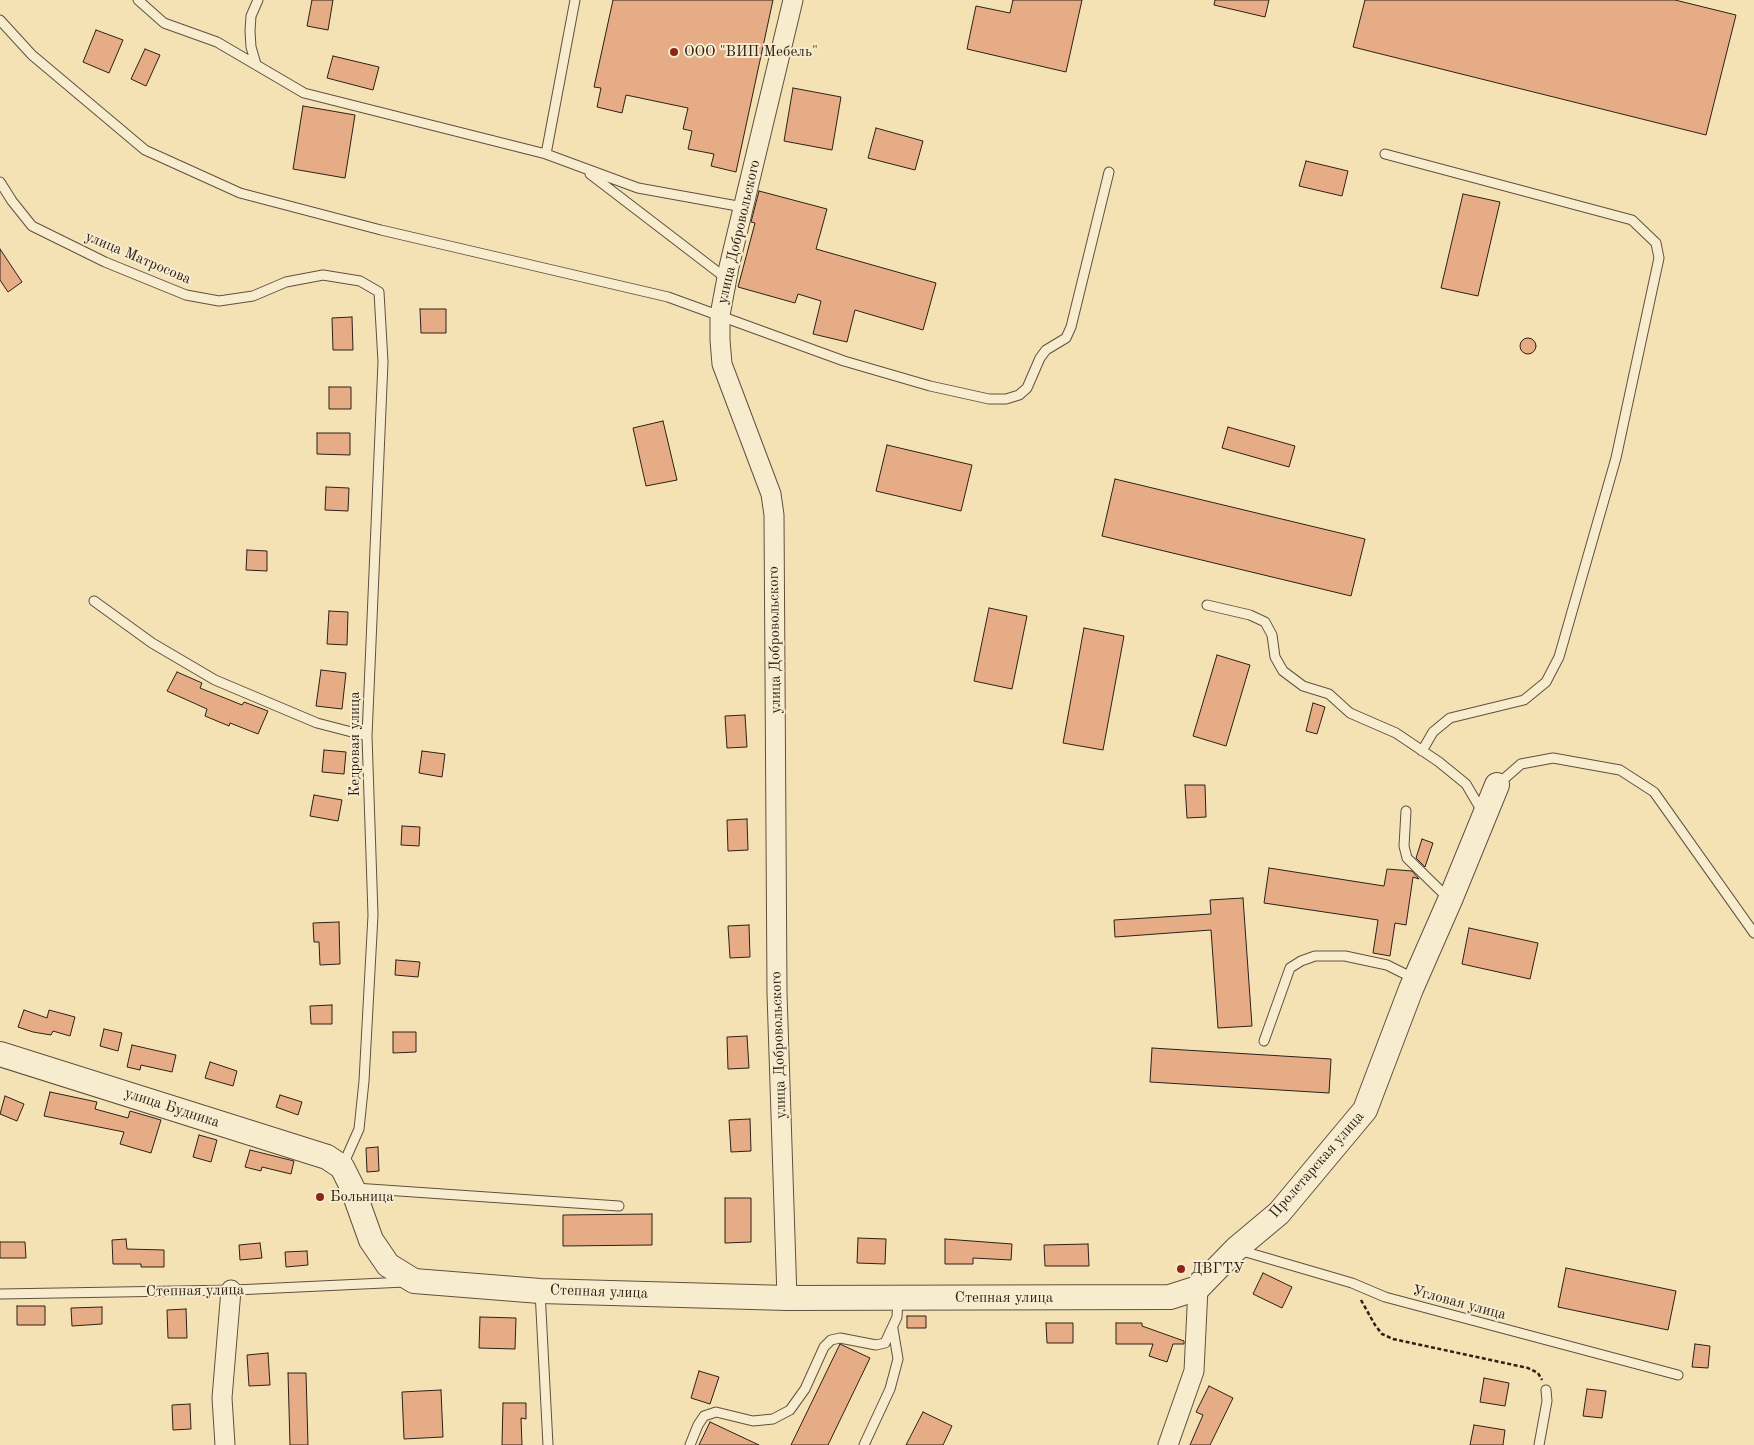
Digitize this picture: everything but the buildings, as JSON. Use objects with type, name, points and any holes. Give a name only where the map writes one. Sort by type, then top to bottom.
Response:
[{"type":"street","name":"улица Добровольского","points":[[787,1298],[777,993],[774,515],[771,494],[722,364],[720,314],[793,0]]},
{"type":"street","name":"Пролетарская улица","points":[[1198,1288],[1236,1249],[1279,1213],[1365,1110],[1415,979],[1497,785]]},
{"type":"street","name":"улица Будника","points":[[0,1054],[327,1157],[347,1177]]},
{"type":"street","points":[[347,1177],[370,1240],[388,1265],[414,1281]]},
{"type":"street","name":"Степная улица","points":[[414,1281],[540,1290],[787,1298],[1170,1297],[1198,1288]]},
{"type":"street","points":[[1168,1445],[1194,1371],[1198,1288]]},
{"type":"street","points":[[225,1445],[222,1398],[231,1290]]},
{"type":"lane","points":[[138,0],[164,23],[217,42],[304,93],[454,133],[546,154],[638,188],[744,207]]},
{"type":"lane","points":[[256,64],[251,47],[250,31],[251,16],[258,0]]},
{"type":"lane","points":[[546,154],[575,0]]},
{"type":"lane","points":[[0,20],[32,55],[145,150],[240,193],[381,230],[668,297],[720,314],[844,361],[930,386],[989,399],[1006,399],[1019,395],[1027,388],[1040,358],[1046,350],[1066,338],[1071,327],[1109,172]]},
{"type":"lane","points":[[1385,154],[1632,220],[1656,243],[1659,258],[1616,458],[1559,657],[1546,682],[1524,700],[1450,718],[1433,732],[1422,750]]},
{"type":"lane","points":[[581,167],[672,234],[727,279]]},
{"type":"lane","name":"улица Матросова","points":[[0,182],[32,226],[105,262],[186,295],[219,301],[252,296],[286,282],[323,275],[360,281],[379,292],[382,317]]},
{"type":"lane","name":"Кедровая улица","points":[[347,1177],[359,1129],[364,1081],[373,915],[367,736],[384,362],[382,317]]},
{"type":"lane","points":[[94,601],[152,642],[215,680],[317,724],[367,736]]},
{"type":"lane","points":[[1207,604],[1250,615],[1265,622],[1272,635],[1275,657],[1283,671],[1304,686],[1329,694],[1350,713],[1396,733],[1422,750],[1466,784],[1484,815]]},
{"type":"lane","points":[[1497,785],[1506,775],[1521,764],[1553,758],[1620,770],[1654,792],[1754,933]]},
{"type":"lane","points":[[1406,811],[1404,846],[1407,858],[1450,900]]},
{"type":"lane","points":[[1264,1041],[1290,968],[1301,961],[1316,956],[1345,956],[1386,965],[1415,979]]},
{"type":"lane","points":[[347,1177],[619,1206]]},
{"type":"lane","name":"Угловая улица","points":[[1236,1249],[1352,1283],[1384,1297],[1678,1375]]},
{"type":"lane","name":"Степная улица","points":[[0,1294],[231,1290],[414,1281]]},
{"type":"lane","points":[[540,1290],[548,1445]]},
{"type":"lane","points":[[864,1445],[890,1389],[898,1359],[893,1330],[898,1298]]},
{"type":"lane","points":[[690,1445],[704,1416],[716,1412],[753,1421],[773,1419],[790,1410],[805,1389],[824,1347],[831,1340],[840,1338],[876,1345],[885,1343],[893,1330]]},
{"type":"lane","points":[[1539,1445],[1547,1401],[1546,1390]]},
{"type":"path","points":[[1352,1283],[1382,1334],[1393,1339],[1528,1368],[1538,1373],[1546,1390]]},
{"type":"place","name":"ООО \"ВИП Мебель\"","points":[[674,52]]},
{"type":"place","name":"Больница","points":[[320,1197]]},
{"type":"place","name":"ДВГТУ","points":[[1181,1269]]}]
